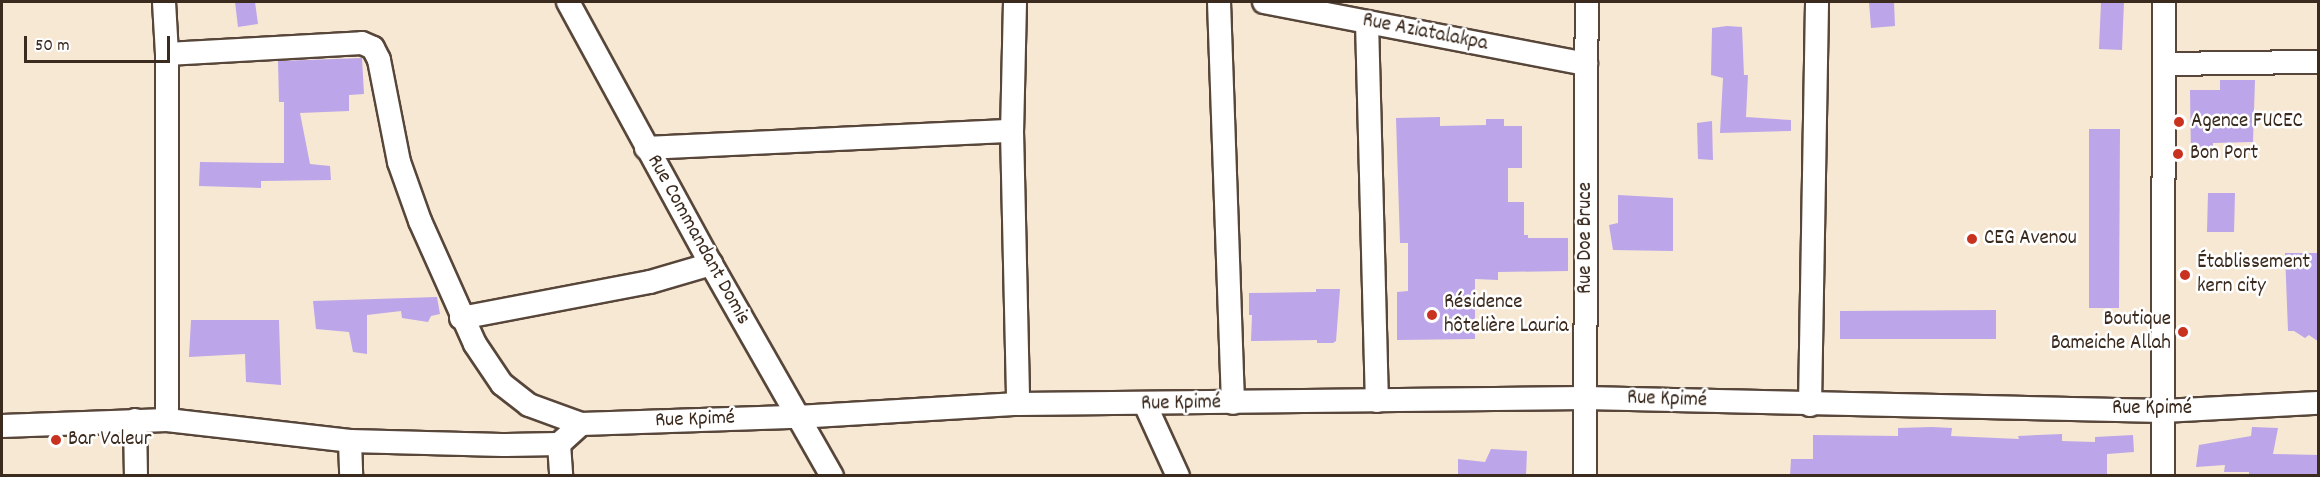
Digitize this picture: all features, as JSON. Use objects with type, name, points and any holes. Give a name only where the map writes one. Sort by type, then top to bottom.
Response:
[{"type":"street","points":[[164,2],[167,54],[167,420]]},
{"type":"street","name":"Rue Commandant Domis","points":[[568,2],[646,148],[832,476]]},
{"type":"street","points":[[1015,2],[1012,131],[1018,404]]},
{"type":"street","points":[[1219,2],[1233,403]]},
{"type":"street","name":"Rue Aziatalakpa","points":[[1264,2],[1586,64]]},
{"type":"street","name":"Rue Doe Bruce","points":[[1585,476],[1587,2]]},
{"type":"street","points":[[1810,405],[1817,2]]},
{"type":"street","points":[[2163,476],[2166,64],[2164,2]]},
{"type":"street","points":[[1367,22],[1377,401]]},
{"type":"street","points":[[2,426],[167,420],[350,441],[559,444],[581,424],[529,405],[502,384],[485,361],[461,318],[420,221],[399,162],[379,60],[373,48],[362,43],[167,54]]},
{"type":"street","points":[[2166,64],[2319,62]]},
{"type":"street","points":[[646,148],[1012,131]]},
{"type":"street","points":[[461,318],[650,282],[711,264]]},
{"type":"street","name":"Rue Kpimé","points":[[581,424],[797,417],[1018,404],[1585,398],[1810,405],[2163,411],[2319,404]]},
{"type":"street","points":[[1145,404],[1178,476]]},
{"type":"street","points":[[135,420],[136,476]]},
{"type":"street","points":[[350,441],[351,476]]},
{"type":"street","points":[[559,444],[561,476]]},
{"type":"building","points":[[235,2],[255,2],[258,24],[238,27]]},
{"type":"building","points":[[1869,2],[1894,2],[1895,26],[1871,28]]},
{"type":"building","points":[[2101,2],[2124,2],[2122,50],[2099,49]]},
{"type":"building","points":[[1742,27],[1744,75],[1748,75],[1746,117],[1791,120],[1791,131],[1720,133],[1723,78],[1711,75],[1712,28]]},
{"type":"building","points":[[362,58],[364,94],[349,95],[349,111],[300,113],[310,164],[330,166],[331,180],[261,181],[261,188],[199,186],[200,162],[284,163],[284,102],[279,102],[278,61]]},
{"type":"building","points":[[2220,80],[2255,80],[2253,142],[2213,143],[2212,158],[2191,158],[2190,90],[2220,90]]},
{"type":"building","points":[[1440,117],[1440,126],[1486,125],[1486,119],[1504,119],[1504,126],[1522,126],[1522,168],[1508,168],[1508,202],[1524,202],[1524,235],[1528,235],[1528,238],[1568,238],[1568,271],[1498,272],[1498,280],[1475,279],[1475,339],[1397,340],[1397,292],[1408,291],[1408,243],[1400,243],[1396,118]]},
{"type":"building","points":[[1712,121],[1713,160],[1698,159],[1697,123]]},
{"type":"building","points":[[2089,129],[2120,129],[2119,308],[2089,308]]},
{"type":"building","points":[[2208,193],[2235,193],[2234,232],[2207,232]]},
{"type":"building","points":[[1618,195],[1673,198],[1673,251],[1613,250],[1609,225],[1618,223]]},
{"type":"building","points":[[2285,253],[2319,253],[2319,342],[2309,335],[2305,338],[2294,331],[2288,331]]},
{"type":"building","points":[[1316,289],[1340,289],[1336,341],[1317,343],[1317,340],[1251,341],[1252,315],[1249,315],[1249,293],[1316,292]]},
{"type":"building","points":[[437,297],[440,314],[431,316],[428,322],[402,318],[401,311],[367,315],[367,354],[353,352],[349,332],[316,329],[313,301]]},
{"type":"building","points":[[1996,310],[1996,339],[1840,339],[1840,311]]},
{"type":"building","points":[[191,320],[279,320],[281,385],[246,382],[245,354],[189,357]]},
{"type":"building","points":[[2252,427],[2278,428],[2273,454],[2319,455],[2319,475],[2249,475],[2249,472],[2224,472],[2225,465],[2196,467],[2199,445],[2251,436]]},
{"type":"building","points":[[1898,428],[1952,428],[1951,436],[2019,439],[2018,436],[2062,434],[2062,441],[2095,442],[2095,437],[2133,435],[2134,452],[2107,454],[2107,475],[1790,476],[1791,459],[1813,459],[1813,435],[1898,436]]},
{"type":"building","points":[[1491,449],[1527,451],[1526,476],[1458,476],[1458,459],[1485,462]]},
{"type":"place","name":"Agence FUCEC","points":[[2179,122]]},
{"type":"place","name":"Bon Port","points":[[2178,154]]},
{"type":"place","name":"CEG Avenou","points":[[1972,239]]},
{"type":"place","name":"Établissement kern city","points":[[2185,275]]},
{"type":"place","name":"Résidence hôtelière Lauria","points":[[1432,315]]},
{"type":"place","name":"Boutique Bameiche Allah","points":[[2183,332]]},
{"type":"place","name":"Bar Valeur","points":[[56,440]]}]
